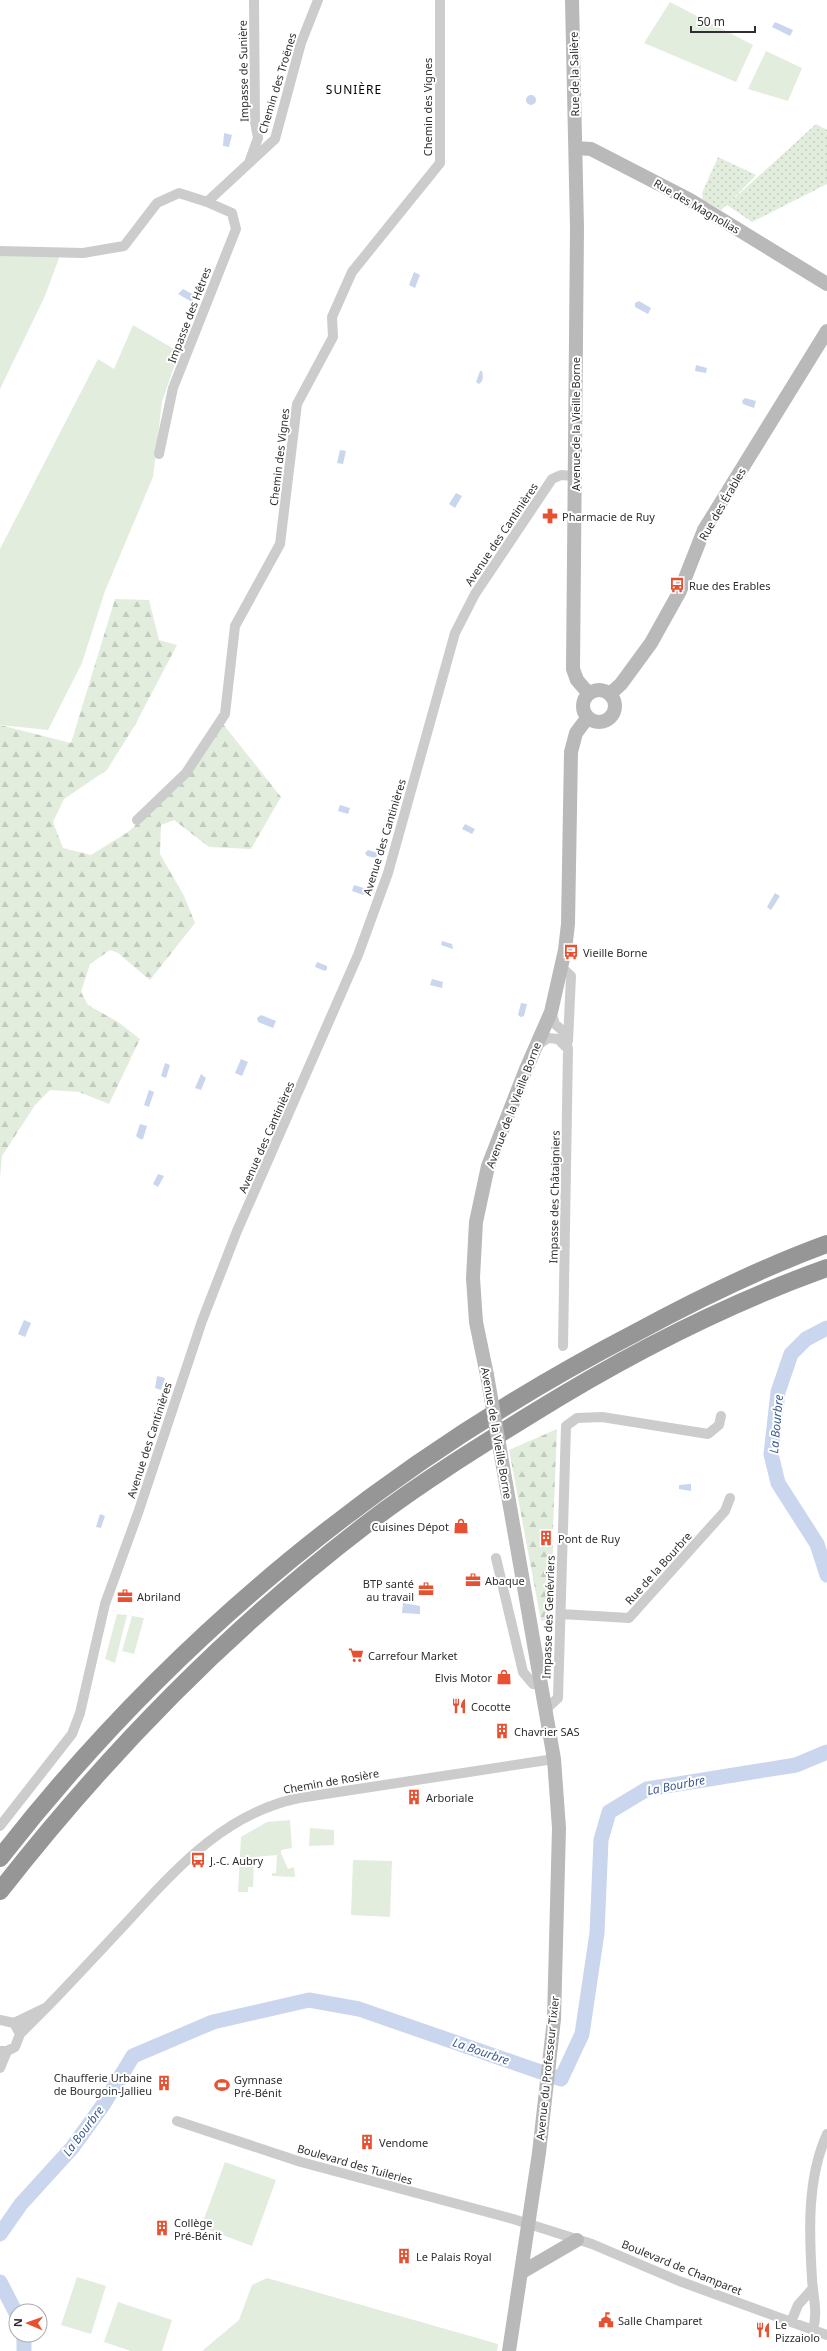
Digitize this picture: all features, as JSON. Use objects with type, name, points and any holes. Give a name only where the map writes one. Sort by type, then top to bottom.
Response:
[{"type":"highway","points":[[0,1858],[31,1818],[100,1739],[184,1652],[265,1579],[360,1504],[464,1431],[577,1362],[685,1306],[793,1257],[827,1244]]},
{"type":"highway","points":[[0,1891],[46,1832],[110,1760],[196,1670],[278,1596],[368,1522],[473,1450],[588,1379],[692,1326],[798,1279],[827,1268]]},
{"type":"main road","name":"Rue de la Salière","points":[[572,0],[576,148]]},
{"type":"main road","name":"Rue des Magnolias","points":[[576,148],[591,149],[690,200],[813,277],[827,284]]},
{"type":"main road","name":"Avenue de la Vieille Borne","points":[[576,148],[573,669],[577,680],[589,694]]},
{"type":"main road","name":"Rue des Magnolias","points":[[813,277],[827,290]]},
{"type":"main road","name":"Rue des Érables","points":[[610,694],[620,686],[651,643],[680,590],[704,530],[826,333]]},
{"type":"main road","points":[[601,690],[610,694],[616,707],[612,716],[599,722],[588,717],[584,706],[589,694],[601,690]]},
{"type":"main road","name":"Avenue de la Vieille Borne","points":[[554,1758],[487,1375],[476,1322],[473,1278],[476,1222],[488,1166],[535,1046],[551,1012],[561,966],[568,924],[571,752],[576,733],[588,717]]},
{"type":"main road","name":"Avenue du Professeur Tixier","points":[[509,2351],[522,2272],[546,2094],[554,2019],[559,1828],[554,1758]]},
{"type":"main road","points":[[522,2272],[577,2240]]},
{"type":"street","name":"Impasse de Sunière","points":[[248,163],[258,138],[255,122],[254,0]]},
{"type":"street","name":"Chemin des Troënes","points":[[207,202],[274,139],[301,43],[318,0]]},
{"type":"street","name":"Chemin des Vignes","points":[[137,820],[186,773],[225,714],[235,626],[280,544],[297,404],[332,337],[332,317],[352,272],[440,163],[440,0]]},
{"type":"street","points":[[0,251],[83,253],[124,246],[157,203],[179,194],[207,202]]},
{"type":"street","name":"Impasse des Hêtres","points":[[159,454],[173,388],[236,229],[232,213],[207,202]]},
{"type":"street","name":"Avenue des Cantinières","points":[[0,1826],[72,1734],[80,1713],[105,1604],[138,1513],[202,1321],[236,1231],[358,955],[388,873],[455,633],[475,594],[552,479],[561,475],[574,476]]},
{"type":"street","points":[[561,966],[571,976],[568,1048]]},
{"type":"street","name":"Impasse des Châtaigniers","points":[[551,1012],[555,1024],[564,1032],[568,1048],[563,1346]]},
{"type":"street","points":[[535,1046],[548,1038],[558,1039],[568,1048]]},
{"type":"street","name":"Impasse des Genévriers","points":[[546,1709],[558,1698],[566,1426],[577,1418],[602,1417],[708,1434],[719,1425],[721,1416]]},
{"type":"street","name":"Rue de la Bourbre","points":[[561,1614],[629,1618],[725,1512],[730,1498]]},
{"type":"street","points":[[496,1558],[523,1672],[533,1684],[542,1685]]},
{"type":"street","name":"Chemin de Rosière","points":[[0,2068],[4,2051],[15,2047],[20,2034],[175,1870],[210,1839],[239,1821],[276,1803],[303,1797],[554,1758]]},
{"type":"street","name":"Chemin de Rosière","points":[[14,2023],[47,2007]]},
{"type":"street","points":[[0,2020],[14,2023],[20,2034]]},
{"type":"street","name":"Boulevard des Tuileries","points":[[177,2121],[301,2162],[528,2224]]},
{"type":"street","points":[[813,2330],[817,2310],[812,2288],[812,2190],[816,2164],[827,2134]]},
{"type":"street","name":"Boulevard de Champaret","points":[[528,2224],[577,2240],[679,2281],[827,2335]]},
{"type":"street","points":[[791,2322],[798,2305],[812,2288]]},
{"type":"green space","points":[[670,2],[753,45],[736,82],[644,43]]},
{"type":"green space","points":[[766,51],[802,68],[788,101],[748,89]]},
{"type":"green space","points":[[816,124],[827,130],[827,184],[752,222],[727,205],[721,210],[703,200],[702,193],[718,157],[756,175],[730,202]]},
{"type":"green space","points":[[0,248],[62,250],[45,296],[0,389]]},
{"type":"green space","points":[[133,325],[179,352],[162,402],[153,477],[105,591],[82,663],[48,730],[0,725],[0,549],[98,359],[114,369]]},
{"type":"green space","points":[[115,599],[149,600],[159,640],[177,645],[135,725],[107,770],[64,799],[53,822],[63,848],[91,855],[128,832],[179,787],[223,724],[281,797],[251,849],[209,847],[174,820],[161,825],[160,854],[184,896],[195,923],[150,980],[118,953],[110,950],[90,964],[81,992],[88,1005],[118,1022],[140,1039],[109,1104],[79,1092],[50,1090],[35,1105],[2,1156],[0,1178],[0,725],[71,743]]},
{"type":"green space","points":[[557,1429],[553,1529],[542,1536],[543,1543],[553,1545],[551,1619],[541,1621],[509,1450]]},
{"type":"green space","points":[[117,1614],[127,1615],[115,1663],[105,1659]]},
{"type":"green space","points":[[132,1616],[144,1618],[134,1654],[122,1651]]},
{"type":"green space","points":[[290,1820],[292,1848],[281,1850],[281,1853],[288,1869],[294,1867],[295,1877],[272,1876],[272,1873],[276,1873],[277,1855],[254,1857],[253,1887],[248,1887],[248,1892],[238,1892],[241,1837],[267,1822]]},
{"type":"green space","points":[[310,1828],[334,1830],[334,1845],[309,1846]]},
{"type":"green space","points":[[353,1860],[392,1861],[390,1917],[351,1915]]},
{"type":"green space","points":[[225,2162],[276,2180],[252,2246],[201,2227]]},
{"type":"green space","points":[[77,2277],[106,2286],[91,2334],[61,2325]]},
{"type":"green space","points":[[267,2278],[498,2344],[497,2351],[202,2351],[239,2320],[252,2285]]},
{"type":"green space","points":[[118,2302],[172,2320],[162,2351],[131,2351],[104,2342]]},
{"type":"water","points":[[775,22],[793,30],[790,36],[772,27]]},
{"type":"water","points":[[529,95],[533,95],[535,96],[535,104],[529,105],[526,102],[526,98]]},
{"type":"water","points":[[224,133],[232,135],[229,147],[223,146]]},
{"type":"water","points":[[414,272],[420,275],[415,288],[409,285]]},
{"type":"water","points":[[183,289],[196,296],[192,302],[178,294]]},
{"type":"water","points":[[639,301],[651,308],[648,314],[635,307],[635,303]]},
{"type":"water","points":[[696,365],[707,368],[706,373],[695,371]]},
{"type":"water","points":[[480,371],[482,371],[483,378],[479,384],[476,382]]},
{"type":"water","points":[[745,398],[756,401],[754,408],[743,404],[742,401]]},
{"type":"water","points":[[340,450],[346,451],[343,464],[337,463]]},
{"type":"water","points":[[456,493],[462,496],[455,508],[449,504]]},
{"type":"water","points":[[340,805],[350,808],[348,814],[338,811]]},
{"type":"water","points":[[465,824],[475,829],[472,834],[462,829]]},
{"type":"water","points":[[368,850],[378,853],[376,858],[367,856],[365,853]]},
{"type":"water","points":[[354,885],[367,889],[364,895],[352,891]]},
{"type":"water","points":[[775,893],[780,896],[771,910],[767,907]]},
{"type":"water","points":[[442,941],[452,944],[453,949],[441,945]]},
{"type":"water","points":[[317,962],[327,966],[327,969],[325,971],[315,967]]},
{"type":"water","points":[[432,979],[443,982],[442,988],[430,985]]},
{"type":"water","points":[[521,1003],[527,1004],[524,1016],[521,1017],[518,1015]]},
{"type":"water","points":[[261,1015],[276,1021],[273,1028],[258,1022],[257,1018]]},
{"type":"water","points":[[241,1059],[248,1062],[242,1076],[235,1073]]},
{"type":"water","points":[[165,1063],[170,1065],[166,1078],[161,1076]]},
{"type":"water","points":[[201,1074],[206,1078],[201,1090],[195,1088]]},
{"type":"water","points":[[149,1090],[154,1092],[149,1107],[144,1105]]},
{"type":"water","points":[[140,1124],[147,1126],[143,1139],[136,1136]]},
{"type":"water","points":[[158,1174],[164,1176],[158,1187],[153,1184]]},
{"type":"water","points":[[24,1320],[31,1323],[25,1337],[18,1334]]},
{"type":"water","points":[[157,1376],[165,1378],[161,1390],[155,1388]]},
{"type":"water","points":[[691,1484],[691,1491],[679,1489],[679,1485]]},
{"type":"water","points":[[100,1514],[105,1516],[101,1528],[96,1527]]},
{"type":"water","points":[[403,1603],[420,1606],[420,1614],[402,1613]]},
{"type":"waterway","name":"La Bourbre","points":[[827,1328],[806,1339],[791,1354],[778,1392],[771,1454],[778,1483],[817,1544],[827,1575]]},
{"type":"waterway","name":"La Bourbre","points":[[0,2234],[21,2204],[72,2148],[103,2105],[133,2056],[213,2022],[309,2000],[359,2009],[561,2079],[582,2034],[597,1933],[601,1840],[609,1812],[647,1789],[796,1765],[827,1752]]},
{"type":"waterway","name":"La Bourbre","points":[[0,2282],[11,2303]]},
{"type":"waterway","name":"La Bourbre","points":[[24,2343],[24,2351]]},
{"type":"place","name":"Pharmacie de Ruy","points":[[550,516]]},
{"type":"place","name":"Rue des Erables","points":[[677,585]]},
{"type":"place","name":"Vieille Borne","points":[[571,952]]},
{"type":"place","name":"Cuisines Dépot","points":[[461,1526]]},
{"type":"place","name":"Pont de Ruy","points":[[546,1538]]},
{"type":"place","name":"Abaque","points":[[473,1580]]},
{"type":"place","name":"BTP santé au travail","points":[[426,1589]]},
{"type":"place","name":"Abriland","points":[[125,1596]]},
{"type":"place","name":"Carrefour Market","points":[[356,1655]]},
{"type":"place","name":"Elvis Motor","points":[[504,1677]]},
{"type":"place","name":"Cocotte","points":[[459,1706]]},
{"type":"place","name":"Chavrier SAS","points":[[502,1731]]},
{"type":"place","name":"Arboriale","points":[[414,1797]]},
{"type":"place","name":"J.-C. Aubry","points":[[198,1860]]},
{"type":"place","name":"Chaufferie Urbaine de Bourgoin-Jallieu","points":[[164,2083]]},
{"type":"place","name":"Gymnase Pré-Bénit","points":[[222,2085]]},
{"type":"place","name":"Vendome","points":[[367,2142]]},
{"type":"place","name":"Collège Pré-Bénit","points":[[162,2228]]},
{"type":"place","name":"Le Palais Royal","points":[[404,2256]]},
{"type":"place","name":"Salle Champaret","points":[[606,2320]]},
{"type":"place","name":"Le Pizzaiolo","points":[[763,2330]]},
{"type":"district","name":"SUNIÈRE","points":[[354,89]]}]
